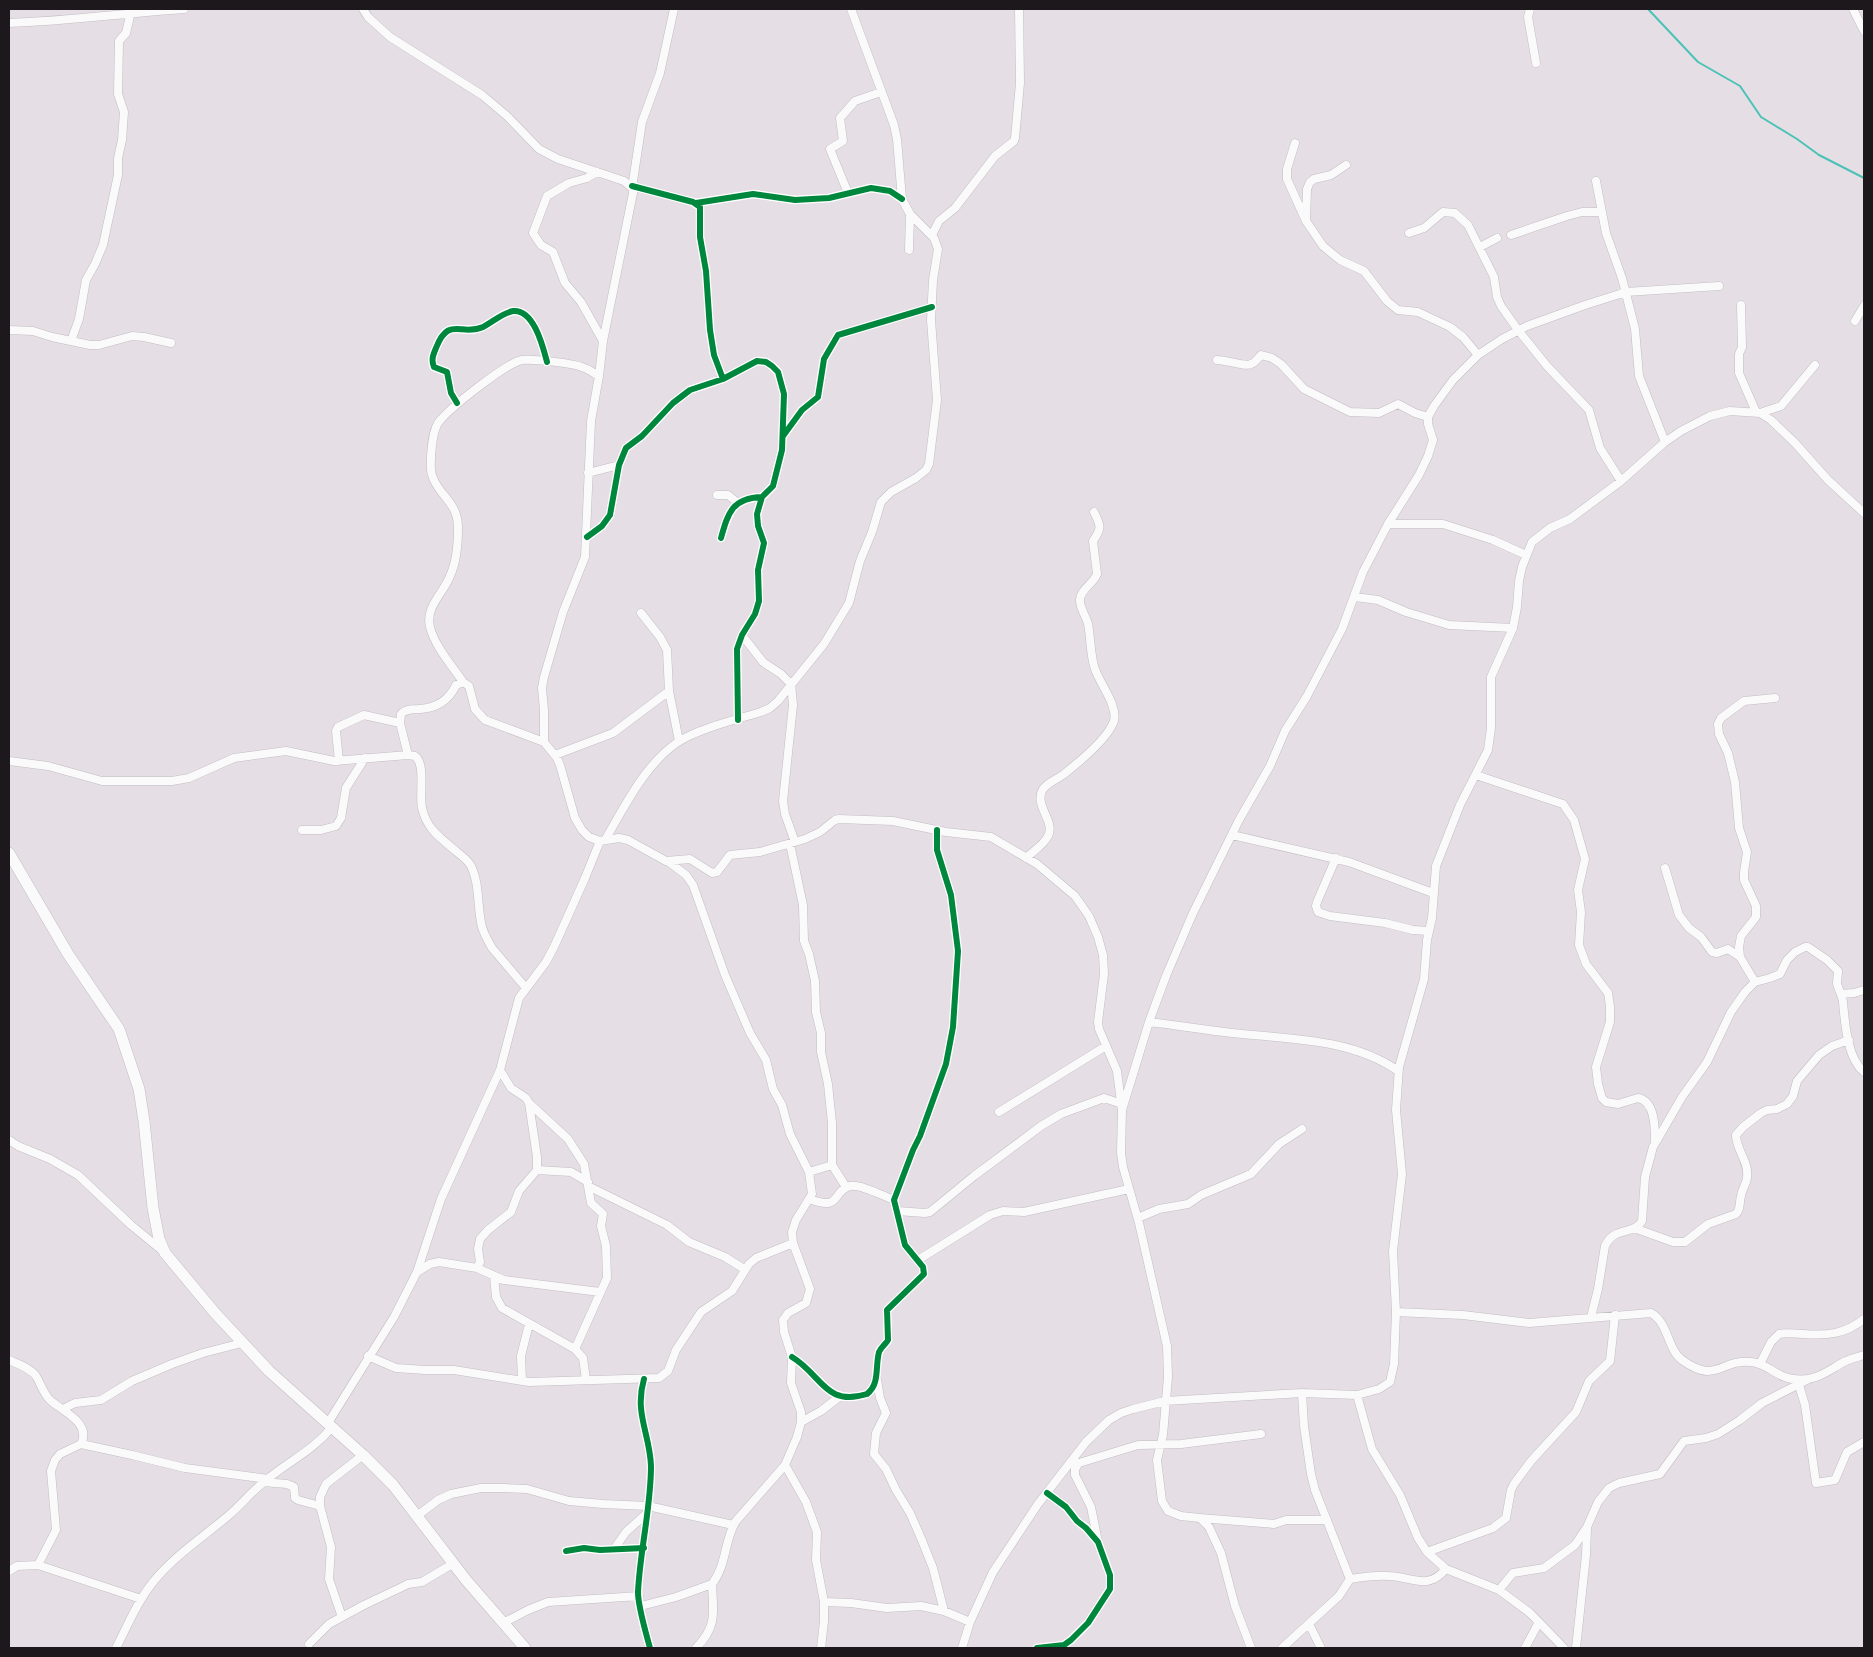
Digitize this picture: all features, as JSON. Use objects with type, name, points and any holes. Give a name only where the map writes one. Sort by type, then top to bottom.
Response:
[{"type":"street","points":[[9,24],[56,21],[131,12],[184,9]]},
{"type":"street","points":[[363,9],[368,17],[390,37],[482,95],[507,116],[539,149],[558,159],[624,181],[632,187],[696,203],[753,194],[795,200],[829,198],[871,188],[890,191],[902,199]]},
{"type":"street","points":[[544,742],[542,688],[544,677],[566,603],[585,557],[591,421],[603,340],[633,198],[632,187],[640,127],[660,73],[674,9]]},
{"type":"street","points":[[116,1648],[141,1599],[155,1580],[265,1481],[323,1439],[368,1356],[394,1317],[417,1272],[441,1199],[500,1070],[517,1007],[526,988],[546,962],[603,840],[645,775],[679,741],[770,708],[778,701],[824,644],[849,603],[860,561],[872,532],[881,502],[891,492],[916,478],[926,470],[929,464],[937,388],[932,307],[938,249],[932,235],[910,214],[902,199],[894,125],[851,9]]},
{"type":"street","points":[[932,235],[939,221],[955,208],[995,156],[1014,141],[1020,84],[1019,9]]},
{"type":"street","points":[[1530,9],[1528,18],[1536,63]]},
{"type":"street","points":[[1853,9],[1863,22],[1864,31]]},
{"type":"street","points":[[71,341],[79,319],[86,280],[96,264],[103,245],[118,178],[118,158],[122,140],[124,112],[118,94],[119,41],[126,33],[131,12]]},
{"type":"street","points":[[848,193],[830,148],[843,141],[840,118],[846,109],[858,99],[881,92]]},
{"type":"street","points":[[1295,143],[1286,175],[1306,221],[1323,246],[1340,260],[1364,271],[1392,306],[1403,312],[1418,312],[1450,327],[1463,337],[1478,356]]},
{"type":"street","points":[[1306,221],[1307,189],[1310,182],[1314,179],[1331,175],[1346,165]]},
{"type":"street","points":[[598,172],[569,183],[547,196],[533,233],[541,245],[553,252],[565,283],[583,307],[603,340]]},
{"type":"street","points":[[1596,181],[1606,234],[1626,292],[1636,335],[1638,376],[1665,442]]},
{"type":"street","points":[[696,203],[699,204],[701,209],[700,237],[706,271],[712,346],[723,379]]},
{"type":"street","points":[[1409,233],[1423,228],[1443,212],[1451,212],[1459,216],[1468,225],[1494,277],[1498,301],[1518,330],[1552,372],[1589,410],[1600,448],[1621,481]]},
{"type":"street","points":[[1511,235],[1582,212],[1602,212]]},
{"type":"street","points":[[909,250],[910,214]]},
{"type":"street","points":[[1480,248],[1497,238]]},
{"type":"street","points":[[1122,1107],[1149,1022],[1190,920],[1244,810],[1266,773],[1285,731],[1307,696],[1345,624],[1363,572],[1388,524],[1418,475],[1433,443],[1428,417],[1434,406],[1453,380],[1478,356],[1518,330],[1585,304],[1626,292],[1719,286]]},
{"type":"street","points":[[1741,305],[1742,347],[1739,356],[1739,373],[1758,413],[1780,428],[1828,480],[1864,514]]},
{"type":"street","points":[[1855,321],[1864,306]]},
{"type":"street","points":[[783,436],[802,410],[818,397],[824,359],[838,335],[932,307]]},
{"type":"street","points":[[457,403],[451,393],[447,372],[434,367],[433,363],[434,353],[442,335],[447,330],[476,329],[507,313],[520,312],[528,316],[536,329],[547,362]]},
{"type":"street","points":[[9,330],[33,331],[94,346],[132,336],[171,343]]},
{"type":"street","points":[[1217,360],[1227,360],[1249,365],[1261,355],[1265,355],[1281,364],[1302,388],[1350,412],[1379,413],[1398,404],[1428,417]]},
{"type":"street","points":[[599,376],[580,366],[522,360],[516,362],[457,403],[438,424],[433,437],[431,474],[436,485],[450,501],[456,514],[458,527],[457,557],[450,576],[432,605],[430,626],[433,637],[463,682],[469,686],[475,709],[485,720],[544,742],[555,755],[563,774],[578,824],[589,837],[603,840],[619,838],[628,840],[662,860],[669,862],[686,875],[693,885],[725,975],[750,1033],[766,1060],[773,1089],[782,1105],[790,1134],[809,1172],[812,1190],[810,1199],[796,1220],[792,1232],[793,1243],[808,1281],[810,1294],[806,1304],[788,1314],[783,1320],[784,1332],[792,1357],[791,1379],[801,1412],[801,1422],[785,1465],[733,1524],[722,1566],[712,1584],[713,1622],[702,1642],[696,1648]]},
{"type":"street","points":[[587,537],[602,526],[609,517],[619,465],[626,448],[642,436],[682,396],[690,390],[723,379],[757,361],[766,362],[778,372],[784,394],[783,436],[780,460],[773,486],[762,497],[757,514],[758,526],[764,543],[758,570],[759,601],[755,614],[742,635],[737,649],[738,720]]},
{"type":"street","points":[[962,1648],[970,1622],[993,1572],[1047,1492],[1086,1442],[1109,1420],[1121,1413],[1165,1401],[1302,1393],[1357,1395],[1379,1389],[1390,1382],[1394,1364],[1396,1312],[1393,1251],[1402,1174],[1396,1110],[1398,1072],[1403,1048],[1424,979],[1432,918],[1436,866],[1460,805],[1488,750],[1490,741],[1492,672],[1513,628],[1518,607],[1519,581],[1526,555],[1532,542],[1537,537],[1570,519],[1621,481],[1665,442],[1710,416],[1730,411],[1758,413],[1781,406],[1816,365]]},
{"type":"street","points":[[588,473],[619,465]]},
{"type":"street","points":[[717,495],[728,495],[738,503]]},
{"type":"street","points":[[721,538],[728,515],[738,503],[750,497],[762,497]]},
{"type":"street","points":[[1026,858],[1049,835],[1050,827],[1041,803],[1044,788],[1072,767],[1095,746],[1106,734],[1114,720],[1112,703],[1094,667],[1088,625],[1080,602],[1082,594],[1097,574],[1093,541],[1100,531],[1100,526],[1094,512]]},
{"type":"street","points":[[1388,524],[1443,524],[1493,540],[1526,555]]},
{"type":"street","points":[[1355,597],[1378,600],[1406,612],[1449,625],[1513,628]]},
{"type":"street","points":[[641,613],[660,637],[666,650],[669,691],[679,741]]},
{"type":"street","points":[[742,635],[763,662],[781,674],[791,684],[793,706],[783,801],[803,905],[804,939],[809,952],[814,981],[821,1052],[828,1084],[832,1122],[832,1165],[846,1187]]},
{"type":"street","points":[[408,755],[400,723],[400,718],[404,711],[423,709],[439,704],[450,696],[456,685],[463,682]]},
{"type":"street","points":[[555,755],[613,733],[669,691]]},
{"type":"street","points":[[1740,957],[1741,936],[1756,917],[1756,906],[1744,880],[1748,852],[1739,828],[1735,782],[1728,752],[1718,734],[1718,724],[1721,718],[1744,701],[1774,698]]},
{"type":"street","points":[[339,761],[336,731],[338,727],[364,715],[400,723]]},
{"type":"street","points":[[9,761],[48,766],[93,779],[110,781],[180,780],[189,778],[234,758],[262,756],[286,751],[339,761],[414,756],[420,763],[420,794],[426,822],[431,830],[468,861],[472,868],[482,927],[488,941],[526,988]]},
{"type":"street","points":[[302,830],[321,830],[336,826],[341,818],[346,788],[365,758]]},
{"type":"street","points":[[1476,775],[1563,804],[1574,820],[1585,859],[1578,890],[1582,912],[1579,945],[1586,964],[1608,993],[1610,1006],[1610,1022],[1596,1068],[1600,1094],[1606,1102],[1611,1103],[1618,1104],[1638,1098],[1646,1102],[1653,1114],[1655,1143]]},
{"type":"street","points":[[669,862],[690,859],[709,872],[715,873],[730,855],[760,852],[792,843],[814,835],[835,820],[893,821],[936,830],[991,837],[1051,874],[1075,896],[1089,916],[1103,955],[1104,974],[1098,1022],[1106,1046],[1118,1070],[1122,1107],[1121,1154],[1166,1336],[1168,1377],[1157,1466],[1163,1506],[1175,1515],[1200,1518],[1274,1524],[1286,1520],[1327,1520]]},
{"type":"street","points":[[801,1422],[821,1411],[839,1397],[867,1394],[874,1386],[880,1351],[888,1340],[887,1310],[908,1287],[924,1274],[923,1267],[905,1244],[894,1200],[920,1136],[943,1071],[953,1027],[958,951],[951,895],[937,850],[936,830]]},
{"type":"street","points":[[1232,835],[1336,858],[1433,892]]},
{"type":"street","points":[[9,853],[68,954],[119,1030],[139,1090],[153,1208],[159,1239],[165,1253]]},
{"type":"street","points":[[1336,858],[1317,902],[1318,912],[1330,916],[1429,931]]},
{"type":"street","points":[[1666,868],[1676,908],[1683,921],[1701,937],[1712,952],[1717,953],[1728,949],[1740,957],[1755,982]]},
{"type":"street","points":[[1591,1316],[1598,1290],[1602,1258],[1608,1240],[1612,1236],[1639,1226],[1643,1216],[1645,1177],[1655,1143],[1682,1096],[1707,1062],[1732,1012],[1745,992],[1755,982],[1776,976],[1781,971],[1785,962],[1802,947],[1808,947],[1837,969],[1837,983],[1841,994],[1849,1040],[1855,1061],[1864,1072]]},
{"type":"street","points":[[1841,994],[1864,990]]},
{"type":"street","points":[[1149,1022],[1232,1033],[1309,1039],[1375,1058],[1398,1072]]},
{"type":"street","points":[[1634,1228],[1673,1242],[1685,1242],[1708,1224],[1739,1212],[1741,1195],[1748,1179],[1746,1164],[1736,1141],[1736,1135],[1761,1113],[1787,1104],[1797,1081],[1819,1054],[1832,1046],[1849,1040]]},
{"type":"street","points":[[1000,1112],[1106,1046]]},
{"type":"street","points":[[500,1070],[507,1084],[526,1098],[568,1139],[581,1158],[591,1203],[604,1214],[601,1226],[606,1246],[607,1275],[575,1349]]},
{"type":"street","points":[[897,1211],[930,1212],[974,1176],[1041,1126],[1061,1114],[1104,1098],[1122,1107]]},
{"type":"street","points":[[477,1268],[480,1262],[478,1249],[480,1239],[488,1230],[511,1212],[519,1191],[537,1170],[537,1157],[529,1103]]},
{"type":"street","points":[[1138,1218],[1159,1209],[1188,1204],[1208,1191],[1251,1174],[1279,1144],[1302,1129]]},
{"type":"street","points":[[9,1140],[18,1146],[50,1159],[78,1175],[131,1225],[165,1253],[185,1279],[269,1371],[393,1484],[454,1563],[526,1648]]},
{"type":"street","points":[[809,1172],[832,1165]]},
{"type":"street","points":[[537,1170],[571,1172],[588,1184],[663,1223],[690,1242],[725,1257],[744,1269]]},
{"type":"street","points":[[810,1199],[821,1203],[828,1203],[834,1201],[846,1187],[860,1186],[894,1200]]},
{"type":"street","points":[[918,1260],[998,1212],[1024,1212],[1130,1189]]},
{"type":"street","points":[[368,1356],[396,1368],[454,1370],[534,1382],[644,1379],[663,1376],[668,1371],[680,1344],[701,1312],[732,1291],[744,1269],[756,1258],[793,1243]]},
{"type":"street","points":[[417,1272],[430,1264],[440,1262],[477,1268],[494,1276],[513,1281],[600,1292]]},
{"type":"street","points":[[494,1276],[496,1297],[502,1308],[575,1349],[582,1358],[586,1380]]},
{"type":"street","points":[[1396,1312],[1463,1315],[1529,1323],[1591,1316],[1648,1313],[1655,1315],[1662,1324],[1679,1358],[1701,1371],[1713,1372],[1742,1361],[1760,1364],[1787,1378],[1810,1379]]},
{"type":"street","points":[[1427,1552],[1498,1525],[1506,1518],[1511,1490],[1514,1484],[1531,1461],[1576,1412],[1589,1381],[1610,1361],[1614,1315]]},
{"type":"street","points":[[1760,1364],[1772,1342],[1779,1334],[1814,1335],[1838,1333],[1854,1328],[1864,1319]]},
{"type":"street","points":[[522,1381],[521,1353],[529,1324]]},
{"type":"street","points":[[63,1409],[75,1403],[101,1400],[132,1381],[172,1364],[203,1353],[242,1343]]},
{"type":"street","points":[[1499,1590],[1513,1573],[1537,1570],[1554,1562],[1575,1545],[1598,1502],[1609,1488],[1619,1483],[1660,1474],[1684,1441],[1718,1434],[1762,1403],[1864,1354]]},
{"type":"street","points":[[792,1357],[802,1363],[831,1392],[839,1397]]},
{"type":"street","points":[[9,1360],[31,1371],[36,1376],[47,1396],[76,1420],[82,1428],[83,1440],[81,1444]]},
{"type":"street","points":[[876,1376],[880,1398],[886,1413],[875,1438],[874,1454],[886,1469],[894,1488],[910,1513],[933,1566],[944,1611]]},
{"type":"street","points":[[644,1379],[640,1409],[650,1454],[639,1596],[650,1648]]},
{"type":"street","points":[[1799,1385],[1805,1405],[1816,1483],[1835,1480],[1847,1452],[1864,1442]]},
{"type":"street","points":[[1302,1393],[1309,1465],[1315,1490],[1350,1579]]},
{"type":"street","points":[[1357,1395],[1372,1448],[1400,1495],[1418,1538],[1427,1552],[1446,1569],[1499,1590],[1539,1622],[1564,1648]]},
{"type":"street","points":[[1036,1648],[1064,1645],[1071,1640],[1088,1623],[1110,1588],[1110,1576],[1098,1542],[1091,1507],[1075,1475],[1077,1465],[1132,1446],[1160,1445],[1261,1434]]},
{"type":"street","points":[[38,1565],[56,1530],[57,1520],[51,1471],[55,1460],[60,1454],[81,1444],[185,1468],[290,1484],[294,1487],[295,1498],[320,1506]]},
{"type":"street","points":[[342,1616],[329,1579],[332,1555],[320,1506],[320,1496],[326,1484],[363,1455]]},
{"type":"street","points":[[785,1465],[806,1502],[817,1529],[816,1560],[824,1602],[824,1621],[820,1648]]},
{"type":"street","points":[[418,1516],[438,1500],[451,1494],[481,1488],[527,1490],[569,1501],[647,1510],[733,1524]]},
{"type":"street","points":[[1047,1492],[1066,1506],[1077,1521],[1098,1542]]},
{"type":"street","points":[[614,1549],[626,1532],[647,1510]]},
{"type":"street","points":[[1200,1518],[1209,1527],[1216,1540],[1251,1648]]},
{"type":"street","points":[[1576,1648],[1586,1555],[1586,1527]]},
{"type":"street","points":[[566,1552],[587,1548],[596,1550],[644,1548]]},
{"type":"street","points":[[309,1644],[325,1626],[342,1616],[408,1584],[422,1582],[454,1563]]},
{"type":"street","points":[[9,1571],[17,1566],[38,1565],[141,1599]]},
{"type":"street","points":[[1350,1579],[1386,1575],[1427,1582],[1435,1580],[1446,1569]]},
{"type":"street","points":[[1282,1648],[1339,1596],[1350,1579]]},
{"type":"street","points":[[641,1606],[712,1584]]},
{"type":"street","points":[[503,1623],[548,1602],[639,1596]]},
{"type":"street","points":[[824,1602],[851,1603],[887,1608],[921,1606],[944,1611],[970,1622]]},
{"type":"street","points":[[1525,1648],[1539,1622]]},
{"type":"street","points":[[1309,1624],[1322,1648]]},
{"type":"waterway","points":[[1648,9],[1698,62],[1740,86],[1761,117],[1819,155],[1864,178]]},
{"type":"cycle path","points":[[632,186],[693,202],[700,207],[700,237],[706,271],[710,330],[714,355],[723,379]]},
{"type":"cycle path","points":[[696,203],[753,194],[795,200],[829,198],[871,188],[890,191],[902,199]]},
{"type":"cycle path","points":[[783,436],[802,410],[818,397],[824,359],[838,335],[932,307]]},
{"type":"cycle path","points":[[457,403],[451,393],[447,372],[434,367],[433,362],[434,353],[441,338],[451,329],[475,329],[483,327],[509,312],[520,312],[532,322],[543,347],[547,362]]},
{"type":"cycle path","points":[[587,537],[602,526],[610,515],[619,465],[626,448],[642,436],[673,403],[690,390],[723,379],[757,361],[766,362],[778,372],[784,394],[782,450],[773,486],[762,497],[757,514],[758,526],[764,543],[758,570],[759,601],[755,614],[742,635],[737,649],[738,720]]},
{"type":"cycle path","points":[[721,538],[726,521],[733,508],[744,500],[762,497]]},
{"type":"cycle path","points":[[792,1357],[833,1393],[853,1397],[867,1394],[874,1385],[879,1352],[888,1340],[887,1310],[924,1274],[923,1267],[905,1245],[894,1200],[946,1064],[953,1027],[958,951],[951,895],[937,850],[937,830]]},
{"type":"cycle path","points":[[644,1379],[641,1402],[650,1454],[651,1482],[638,1598],[650,1648]]},
{"type":"cycle path","points":[[1037,1648],[1064,1645],[1071,1640],[1088,1623],[1110,1589],[1110,1575],[1098,1542],[1066,1507],[1047,1493]]},
{"type":"cycle path","points":[[566,1551],[584,1548],[600,1550],[644,1548]]}]
